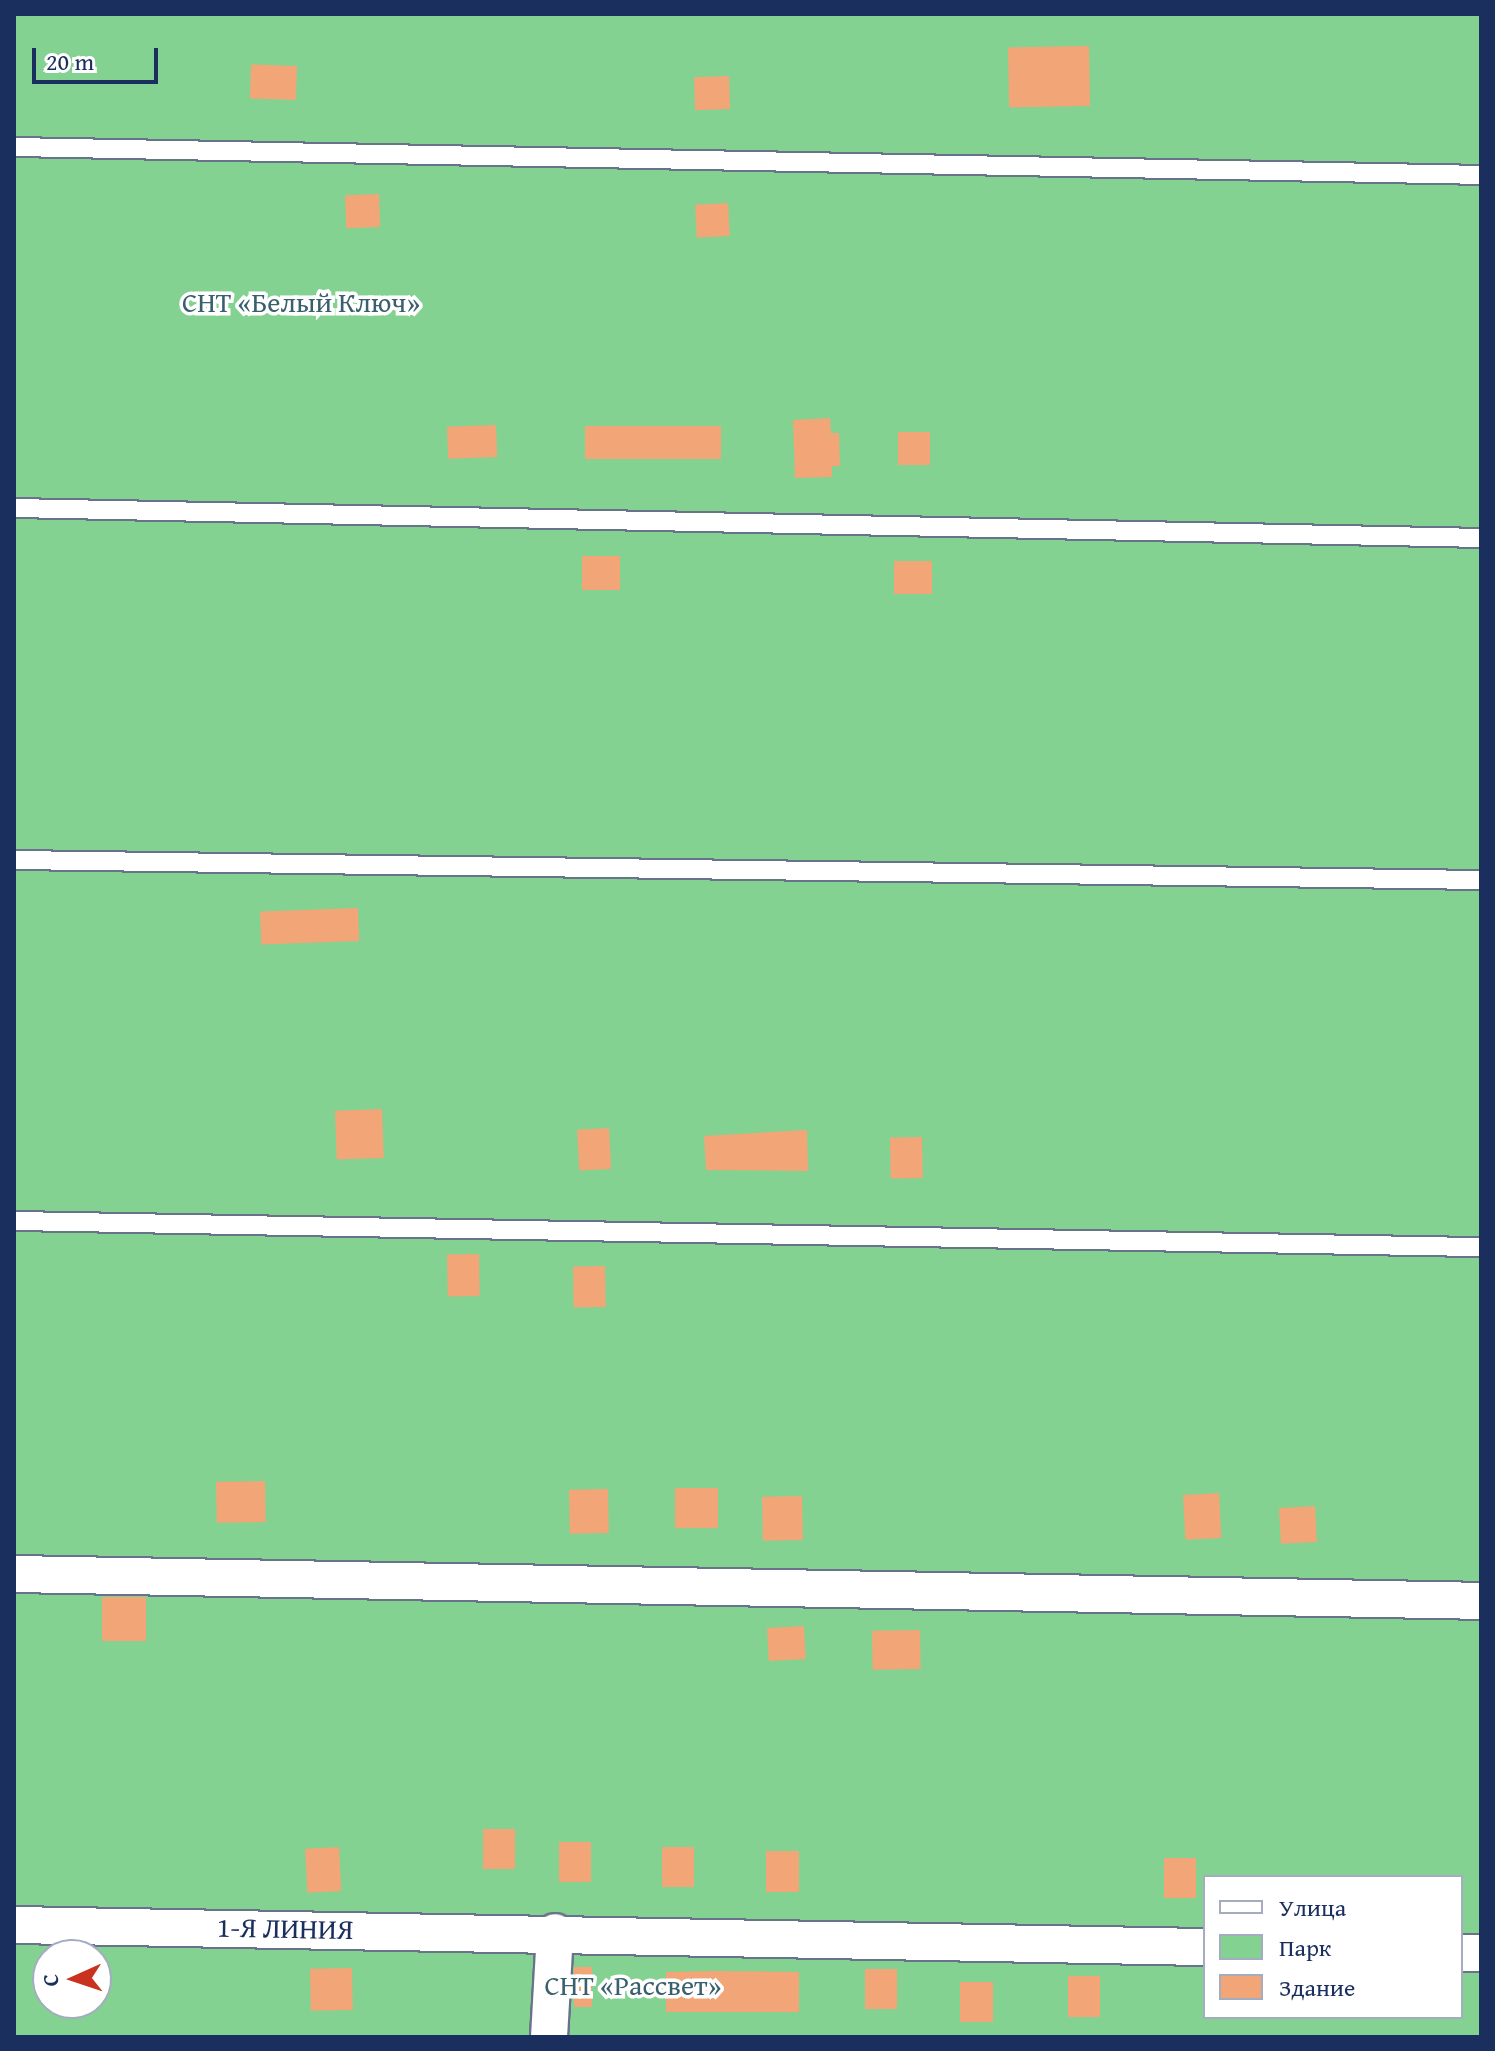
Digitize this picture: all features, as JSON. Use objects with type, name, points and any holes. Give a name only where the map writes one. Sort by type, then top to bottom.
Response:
[{"type":"street","points":[[14,1574],[1481,1601]]},
{"type":"street","name":"1-Я ЛИНИЯ","points":[[14,1925],[555,1932],[1203,1947]]},
{"type":"street","points":[[549,2037],[555,1932]]},
{"type":"lane","points":[[14,147],[1481,175]]},
{"type":"lane","points":[[14,508],[1481,538]]},
{"type":"lane","points":[[14,860],[1481,880]]},
{"type":"lane","points":[[14,1221],[1481,1247]]},
{"type":"green space","points":[[14,14],[1481,14],[1481,2037],[14,2037]]},
{"type":"building","points":[[1089,46],[1090,106],[1009,107],[1008,47]]},
{"type":"building","points":[[251,64],[297,66],[296,100],[250,98]]},
{"type":"building","points":[[729,76],[730,109],[695,110],[694,77]]},
{"type":"building","points":[[379,194],[380,227],[346,228],[345,195]]},
{"type":"building","points":[[728,203],[730,236],[697,238],[695,205]]},
{"type":"building","points":[[830,418],[831,433],[839,433],[840,466],[832,466],[832,477],[795,478],[793,420]]},
{"type":"building","points":[[496,425],[497,457],[448,459],[447,427]]},
{"type":"building","points":[[585,426],[721,426],[721,459],[585,459]]},
{"type":"building","points":[[898,432],[930,432],[930,465],[898,465]]},
{"type":"building","points":[[582,556],[620,556],[620,590],[582,590]]},
{"type":"building","points":[[894,561],[932,561],[932,594],[894,594]]},
{"type":"building","points":[[358,908],[359,941],[261,944],[260,911]]},
{"type":"building","points":[[382,1109],[384,1158],[337,1160],[335,1111]]},
{"type":"building","points":[[609,1128],[611,1169],[579,1171],[577,1130]]},
{"type":"building","points":[[807,1130],[808,1171],[706,1170],[704,1136]]},
{"type":"building","points":[[922,1137],[923,1178],[891,1179],[890,1138]]},
{"type":"building","points":[[479,1254],[480,1296],[448,1297],[447,1255]]},
{"type":"building","points":[[605,1266],[606,1307],[574,1308],[573,1267]]},
{"type":"building","points":[[265,1481],[266,1522],[217,1523],[216,1482]]},
{"type":"building","points":[[675,1488],[718,1488],[718,1528],[675,1528]]},
{"type":"building","points":[[608,1489],[609,1533],[570,1534],[569,1490]]},
{"type":"building","points":[[1219,1493],[1221,1538],[1185,1540],[1183,1495]]},
{"type":"building","points":[[802,1496],[803,1540],[763,1541],[762,1497]]},
{"type":"building","points":[[1315,1506],[1317,1542],[1281,1544],[1279,1508]]},
{"type":"building","points":[[102,1597],[146,1597],[146,1641],[102,1641]]},
{"type":"building","points":[[804,1626],[806,1659],[769,1661],[767,1628]]},
{"type":"building","points":[[920,1630],[921,1669],[873,1670],[872,1631]]},
{"type":"building","points":[[483,1829],[515,1829],[515,1869],[483,1869]]},
{"type":"building","points":[[559,1842],[591,1842],[591,1882],[559,1882]]},
{"type":"building","points":[[339,1847],[341,1891],[307,1893],[305,1849]]},
{"type":"building","points":[[662,1847],[694,1847],[694,1887],[662,1887]]},
{"type":"building","points":[[766,1851],[799,1851],[799,1892],[766,1892]]},
{"type":"building","points":[[1164,1858],[1196,1858],[1196,1898],[1164,1898]]},
{"type":"building","points":[[574,1967],[592,1967],[592,2007],[574,2007]]},
{"type":"building","points":[[352,1968],[353,2010],[311,2011],[310,1969]]},
{"type":"building","points":[[865,1969],[897,1969],[897,2009],[865,2009]]},
{"type":"building","points":[[666,1972],[799,1972],[799,2012],[666,2012]]},
{"type":"building","points":[[1068,1976],[1100,1976],[1100,2017],[1068,2017]]},
{"type":"building","points":[[960,1982],[993,1982],[993,2022],[960,2022]]},
{"type":"park label","name":"СНТ «Белый Ключ»","points":[[301,302]]},
{"type":"park label","name":"СНТ «Рассвет»","points":[[633,1985]]}]
